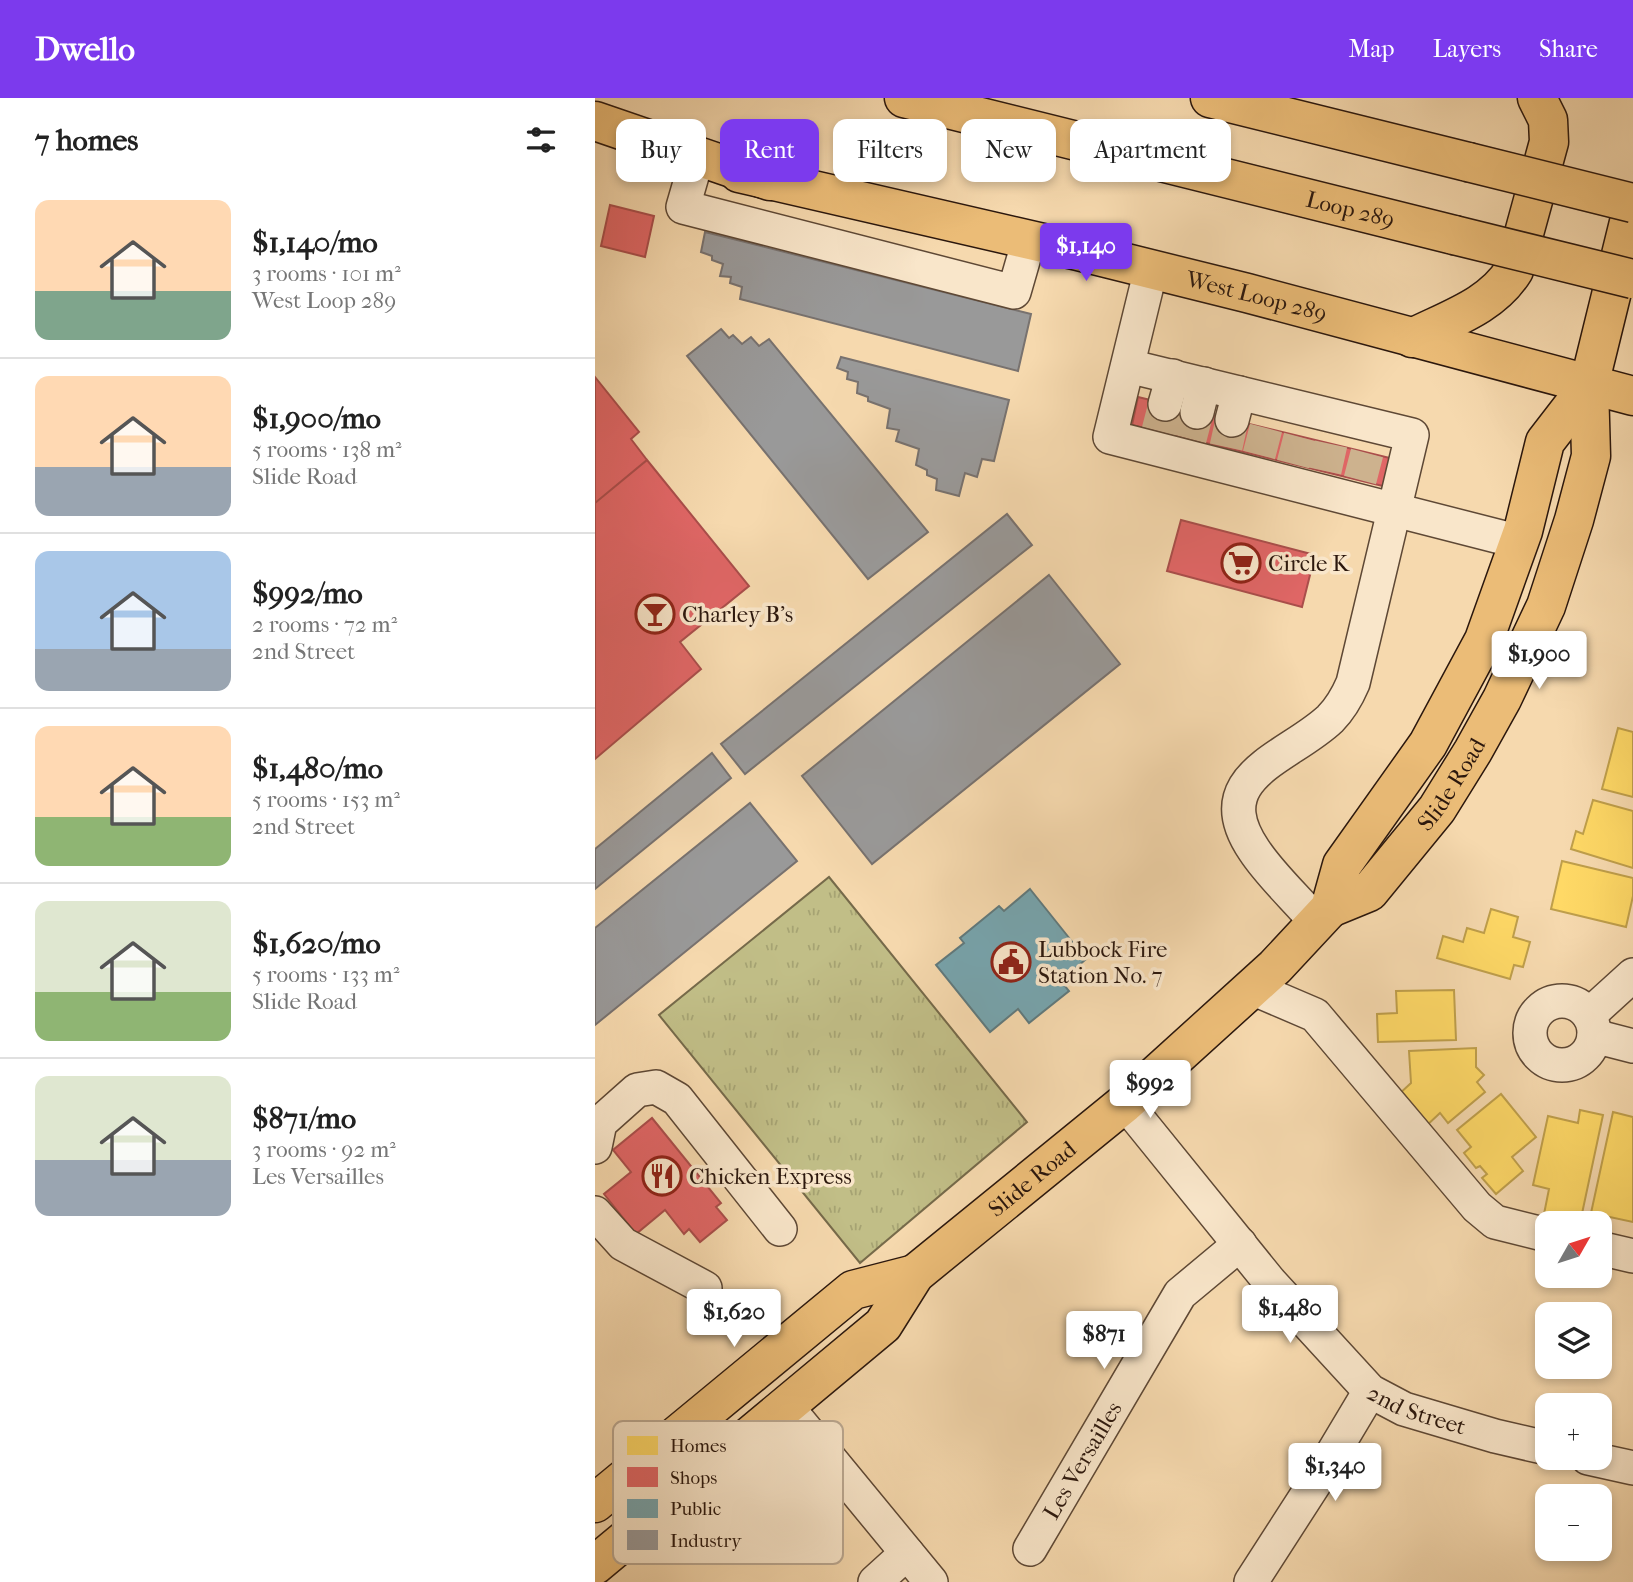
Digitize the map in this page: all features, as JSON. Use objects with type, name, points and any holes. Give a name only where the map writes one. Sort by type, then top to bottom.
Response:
[{"type":"main road","name":"Loop 289","points":[[904,98],[1633,279]]},
{"type":"main road","points":[[1210,98],[1633,204]]},
{"type":"main road","points":[[1412,338],[1487,301],[1504,286],[1514,270],[1549,142],[1548,120],[1537,98]]},
{"type":"main road","points":[[595,121],[720,164]]},
{"type":"main road","name":"West Loop 289","points":[[595,136],[616,141]]},
{"type":"main road","name":"West Loop 289","points":[[774,182],[1151,269],[1633,396]]},
{"type":"main road","name":"Slide Road","points":[[770,1421],[883,1325],[915,1274],[1125,1103],[1252,988],[1324,915],[1369,892],[1437,809],[1473,751],[1519,666],[1559,568],[1591,456],[1589,385],[1633,204]]},
{"type":"main road","name":"Slide Road","points":[[1324,915],[1342,865],[1420,755],[1458,691],[1483,640],[1520,542],[1545,442],[1589,385]]},
{"type":"main road","name":"Slide Road","points":[[694,1421],[853,1290],[915,1274]]},
{"type":"main road","name":"Slide Road","points":[[595,1503],[613,1488]]},
{"type":"main road","name":"Slide Road","points":[[595,1565],[613,1550]]},
{"type":"street","points":[[690,182],[683,207],[1014,292],[1029,240]]},
{"type":"street","points":[[870,255],[882,206]]},
{"type":"street","points":[[1151,269],[1110,437],[1178,419],[1364,465],[1393,510],[1520,542]]},
{"type":"street","points":[[1128,366],[1178,419],[1364,465],[1412,435],[1353,683],[1343,704],[1328,721],[1250,776],[1239,796],[1240,824],[1254,849],[1324,915]]},
{"type":"street","points":[[1633,975],[1592,1026],[1633,1046]]},
{"type":"street","points":[[1252,988],[1315,1015],[1477,1207],[1495,1222],[1535,1232]]},
{"type":"street","points":[[595,1147],[600,1123],[637,1090],[656,1087],[677,1099],[780,1229]]},
{"type":"street","name":"2nd Street","points":[[1125,1103],[1270,1282],[1370,1391],[1404,1409],[1535,1445]]},
{"type":"street","points":[[595,1213],[623,1244],[705,1289]]},
{"type":"street","name":"Les Versailles","points":[[1030,1549],[1180,1294],[1240,1244]]},
{"type":"street","points":[[1612,1251],[1633,1256]]},
{"type":"street","points":[[1251,1582],[1370,1391]]},
{"type":"street","points":[[787,1407],[799,1421]]},
{"type":"street","points":[[1612,1463],[1633,1468]]},
{"type":"street","points":[[843,1475],[931,1582]]},
{"type":"street","points":[[875,1582],[907,1553]]},
{"type":"green space","points":[[829,877],[1027,1122],[860,1263],[659,1015]]},
{"type":"building: Homes","points":[[1618,728],[1633,732],[1633,797],[1602,789]]},
{"type":"building: Homes","points":[[1593,800],[1633,811],[1633,868],[1571,849],[1576,831],[1583,834]]},
{"type":"building: Homes","points":[[1562,861],[1633,878],[1633,896],[1626,927],[1551,909]]},
{"type":"building: Homes","points":[[1491,909],[1518,917],[1513,937],[1530,942],[1523,967],[1514,965],[1510,979],[1437,958],[1443,936],[1463,942],[1467,928],[1484,933]]},
{"type":"building: Homes","points":[[1454,990],[1456,1040],[1378,1042],[1377,1014],[1397,1013],[1396,991]]},
{"type":"building: Homes","points":[[1476,1048],[1476,1067],[1484,1075],[1477,1082],[1485,1092],[1448,1123],[1440,1113],[1425,1127],[1398,1095],[1411,1083],[1409,1051]]},
{"type":"building: Homes","points":[[1501,1094],[1536,1137],[1512,1157],[1523,1171],[1496,1194],[1482,1178],[1487,1174],[1480,1166],[1476,1168],[1464,1153],[1471,1147],[1457,1130]]},
{"type":"building: Homes","points":[[1580,1110],[1603,1115],[1583,1211],[1545,1211],[1549,1189],[1533,1185],[1548,1116],[1578,1123]]},
{"type":"building: Homes","points":[[1613,1112],[1633,1117],[1633,1222],[1612,1218],[1612,1211],[1591,1211]]},
{"type":"building: Shops","points":[[610,205],[654,216],[645,257],[601,246]]},
{"type":"building: Shops","points":[[595,377],[639,432],[631,439],[647,460],[595,503]]},
{"type":"building: Shops","points":[[1138,397],[1398,460],[1391,488],[1132,425]]},
{"type":"building: Shops","name":"Charley B's","points":[[647,460],[749,586],[680,642],[701,669],[595,759],[595,503]]},
{"type":"building: Shops","name":"Circle K","points":[[1181,520],[1315,555],[1302,607],[1167,571]]},
{"type":"building: Shops","name":"Chicken Express","points":[[652,1118],[721,1203],[716,1207],[727,1220],[700,1242],[689,1229],[684,1234],[665,1210],[636,1234],[604,1194],[631,1172],[613,1150]]},
{"type":"building: Public","name":"Lubbock Fire Station No. 7","points":[[1030,889],[1086,959],[1071,972],[1075,976],[1064,985],[1069,991],[1029,1023],[1018,1009],[990,1032],[936,965],[964,943],[960,938],[999,906],[1004,911]]},
{"type":"building: Industry","points":[[705,232],[1031,314],[1018,371],[740,299],[742,287],[730,283],[731,277],[720,276],[723,264],[701,252]]},
{"type":"building: Industry","points":[[721,329],[729,338],[733,335],[742,344],[751,337],[759,346],[769,339],[928,532],[868,579],[687,356]]},
{"type":"building: Industry","points":[[841,357],[1009,400],[994,461],[982,459],[977,477],[965,473],[959,496],[936,490],[937,479],[927,475],[927,470],[916,465],[919,449],[896,441],[899,430],[887,428],[890,409],[868,401],[868,397],[857,393],[858,382],[847,379],[848,372],[837,368]]},
{"type":"building: Industry","points":[[1007,514],[1032,545],[745,774],[721,744]]},
{"type":"building: Industry","points":[[1049,575],[1120,664],[872,864],[802,776]]},
{"type":"building: Industry","points":[[712,753],[731,778],[595,889],[595,849]]},
{"type":"building: Industry","points":[[750,803],[797,861],[595,1025],[595,928]]},
{"type":"tunnel","points":[[1158,431],[1165,404]]},
{"type":"tunnel","points":[[1190,439],[1197,412]]},
{"type":"tunnel","points":[[1226,447],[1232,420]]},
{"type":"tunnel","points":[[1259,455],[1266,428]]},
{"type":"tunnel","points":[[1293,464],[1300,437]]},
{"type":"tunnel","points":[[1325,471],[1331,444]]},
{"type":"tunnel","points":[[1360,480],[1367,453]]},
{"type":"place","name":"Circle K","points":[[1241,563]]},
{"type":"place","name":"Charley B's","points":[[655,614]]},
{"type":"place","name":"Lubbock Fire Station No. 7","points":[[1011,962]]},
{"type":"place","name":"Chicken Express","points":[[662,1176]]}]
